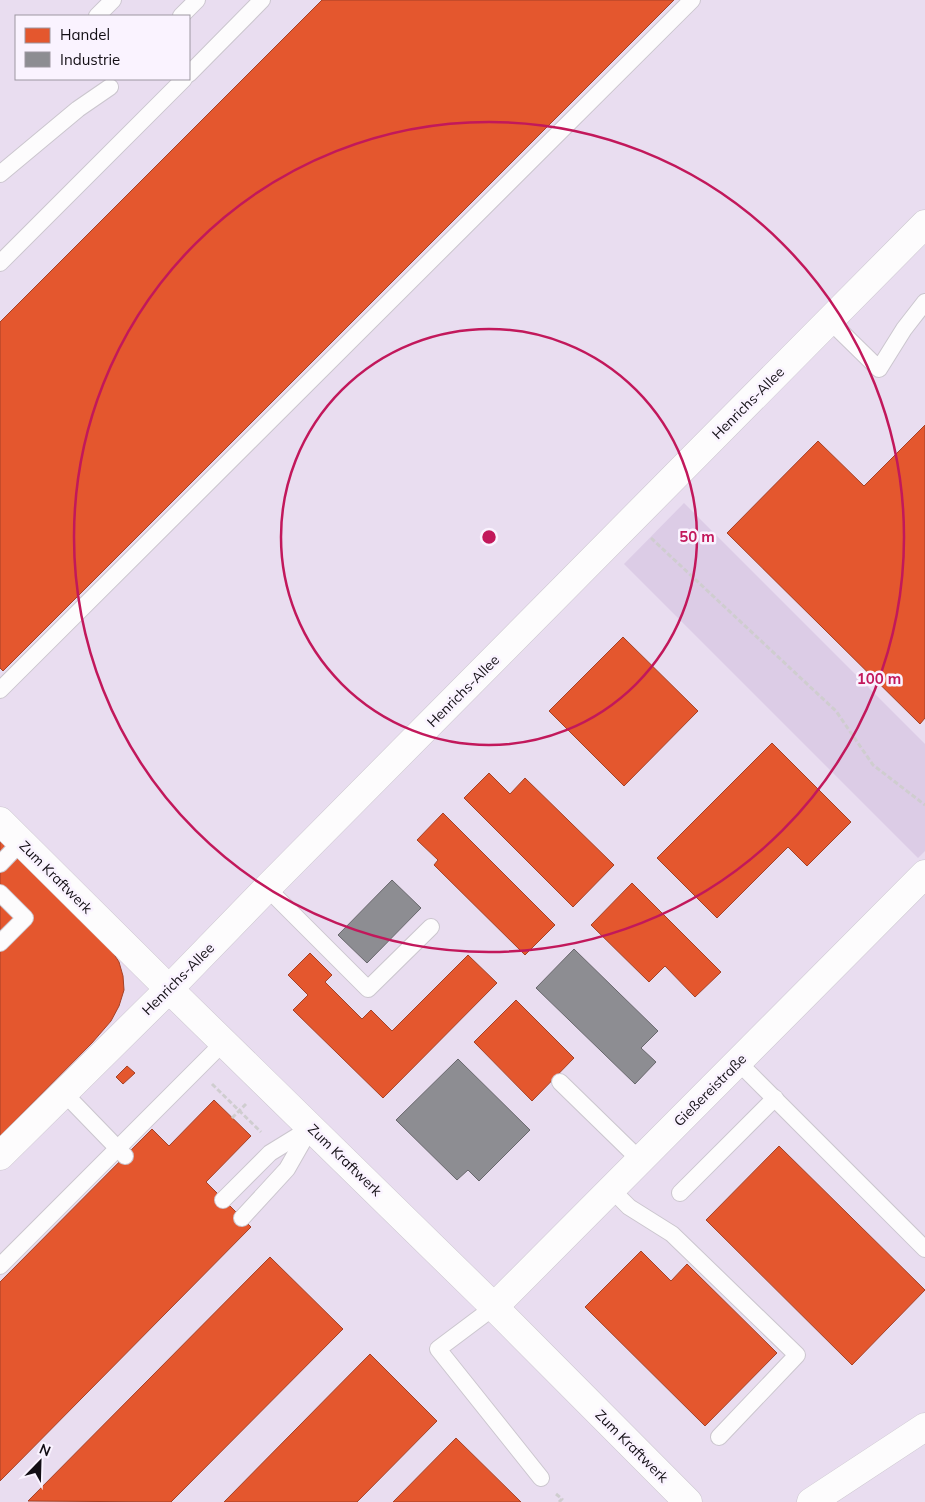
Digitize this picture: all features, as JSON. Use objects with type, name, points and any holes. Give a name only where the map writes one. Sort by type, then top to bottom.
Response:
[{"type":"street","name":"Henrichs-Allee","points":[[0,1156],[169,989],[925,224]]},
{"type":"street","name":"Zum Kraftwerk","points":[[0,821],[494,1307],[688,1502]]},
{"type":"street","name":"Gießereistraße","points":[[494,1307],[925,874]]},
{"type":"street","points":[[811,1502],[925,1427]]},
{"type":"lane","points":[[98,15],[113,0]]},
{"type":"lane","points":[[182,15],[197,0]]},
{"type":"lane","points":[[190,73],[262,0]]},
{"type":"lane","points":[[0,690],[692,0]]},
{"type":"lane","points":[[0,263],[183,80]]},
{"type":"lane","points":[[0,174],[111,81]]},
{"type":"lane","points":[[830,320],[879,369],[904,329],[925,302]]},
{"type":"lane","points":[[0,864],[21,842]]},
{"type":"lane","points":[[267,888],[368,989],[431,927]]},
{"type":"lane","points":[[0,893],[25,918],[0,943]]},
{"type":"lane","points":[[0,1266],[121,1152],[196,1069],[224,1042]]},
{"type":"lane","points":[[738,1062],[925,1249]]},
{"type":"lane","points":[[560,1082],[640,1160]]},
{"type":"lane","points":[[64,1093],[121,1152]]},
{"type":"lane","points":[[680,1193],[775,1098]]},
{"type":"lane","points":[[223,1200],[270,1153],[311,1127]]},
{"type":"lane","points":[[242,1218],[287,1169],[311,1127]]},
{"type":"lane","points":[[611,1190],[629,1207],[672,1234],[798,1355],[719,1437]]},
{"type":"lane","points":[[494,1307],[438,1349],[541,1478]]},
{"type":"path","points":[[632,521],[836,712],[873,765],[925,805]]},
{"type":"path","points":[[196,1069],[277,1148]]},
{"type":"shaded area","points":[[0,0],[925,0],[925,1502],[0,1502]]},
{"type":"shaded area","points":[[684,503],[925,744],[925,851],[918,858],[624,564]]},
{"type":"building: Handel","points":[[322,0],[674,0],[3,671],[0,668],[0,322]]},
{"type":"building: Handel","points":[[925,425],[925,718],[920,724],[727,533],[818,441],[864,486]]},
{"type":"building: Handel","points":[[623,637],[698,711],[624,786],[549,711]]},
{"type":"building: Handel","points":[[772,743],[851,822],[807,866],[788,847],[717,918],[657,858]]},
{"type":"building: Handel","points":[[489,773],[510,794],[525,778],[614,865],[573,907],[464,798]]},
{"type":"building: Handel","points":[[443,813],[555,925],[525,955],[434,865],[438,860],[417,840]]},
{"type":"building: Handel","points":[[0,840],[112,951],[119,962],[124,990],[119,1006],[111,1021],[92,1043],[0,1136]]},
{"type":"building: Handel","points":[[632,883],[721,972],[695,997],[665,966],[649,982],[591,925]]},
{"type":"building: Handel","points":[[310,953],[332,975],[325,982],[362,1019],[371,1010],[392,1031],[468,955],[497,983],[383,1098],[293,1010],[308,995],[288,975]]},
{"type":"building: Handel","points":[[516,1000],[574,1058],[532,1101],[474,1042]]},
{"type":"building: Handel","points":[[127,1066],[135,1073],[123,1084],[116,1077]]},
{"type":"building: Handel","points":[[214,1100],[251,1136],[206,1182],[251,1227],[0,1481],[0,1282],[152,1129],[169,1146]]},
{"type":"building: Handel","points":[[779,1146],[925,1290],[852,1365],[706,1220]]},
{"type":"building: Handel","points":[[641,1251],[671,1281],[687,1264],[777,1353],[705,1426],[585,1307]]},
{"type":"building: Handel","points":[[270,1257],[343,1329],[171,1502],[28,1501]]},
{"type":"building: Handel","points":[[370,1354],[437,1421],[357,1502],[224,1502]]},
{"type":"building: Handel","points":[[456,1438],[521,1502],[393,1502]]},
{"type":"building: Industrie","points":[[392,880],[421,908],[367,963],[338,935]]},
{"type":"building: Industrie","points":[[574,949],[658,1031],[641,1048],[656,1062],[635,1084],[536,988]]},
{"type":"building: Industrie","points":[[458,1059],[530,1130],[479,1181],[468,1170],[457,1180],[396,1120]]}]
